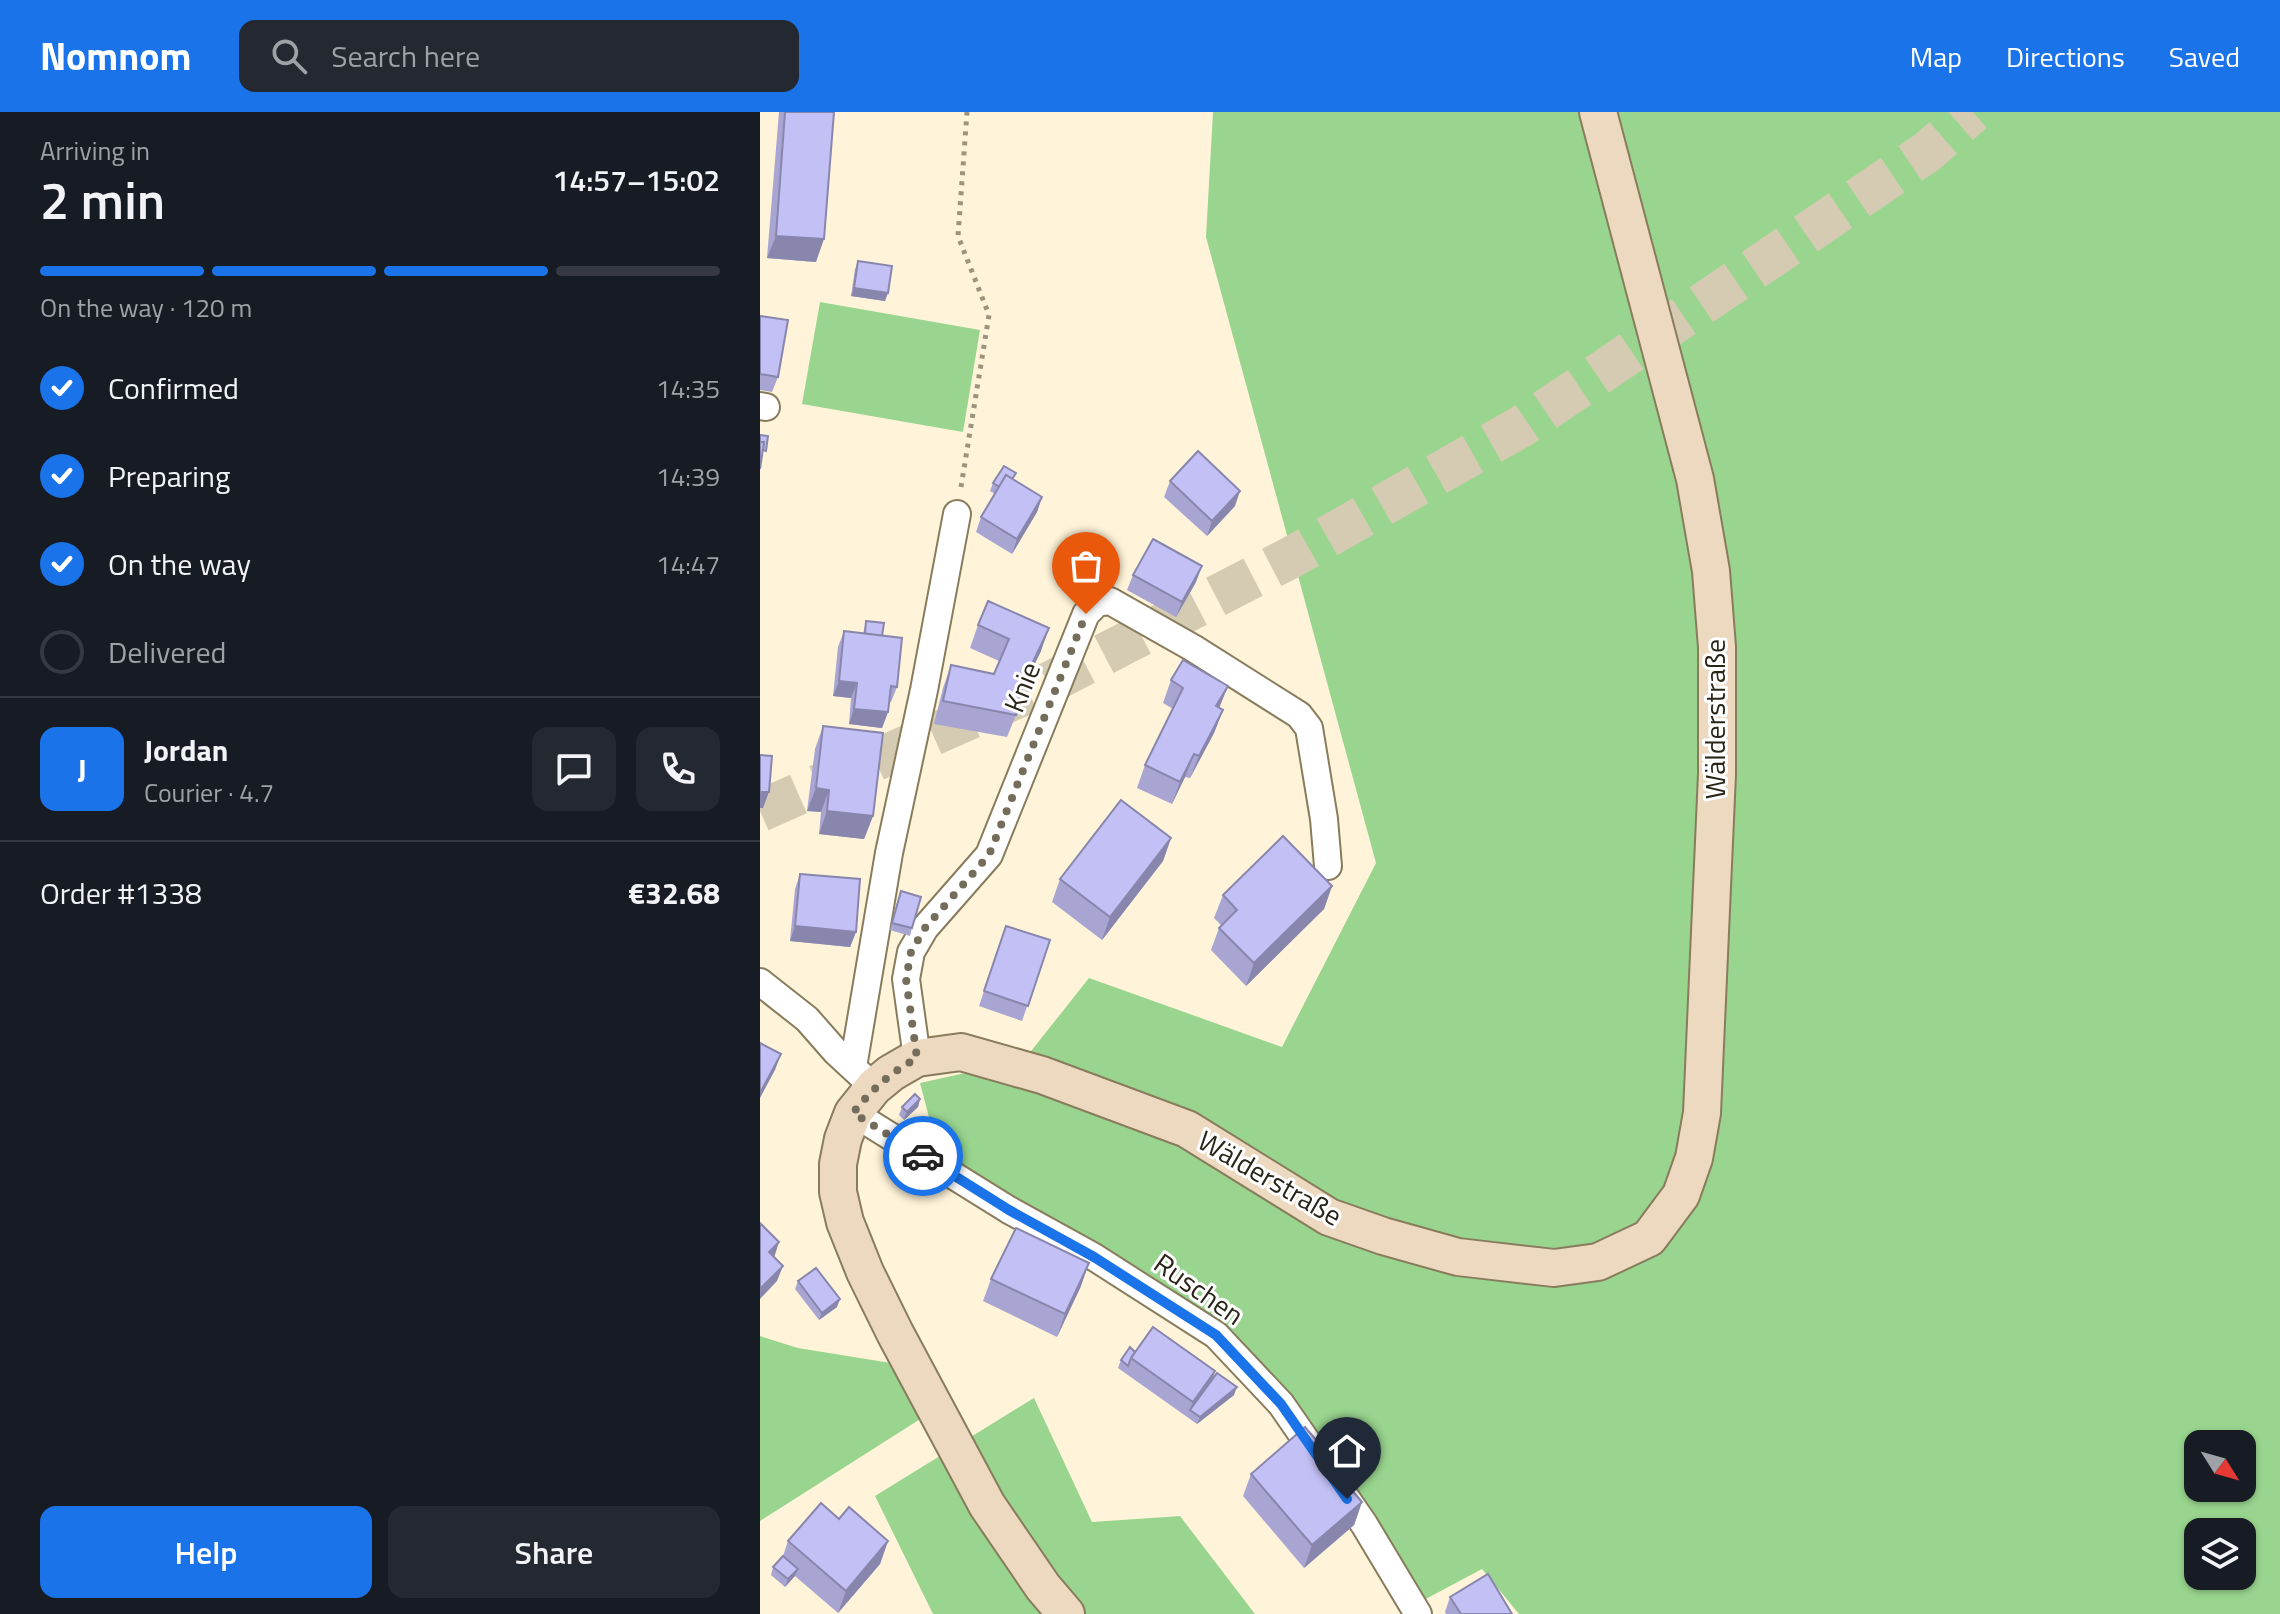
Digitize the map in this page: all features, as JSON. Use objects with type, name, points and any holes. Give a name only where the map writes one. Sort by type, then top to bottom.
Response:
[{"type":"street","name":"Wälderstraße","points":[[860,1089],[917,1058],[961,1052],[1071,1086],[1187,1129],[1329,1217],[1458,1257],[1554,1268],[1598,1262],[1649,1238],[1681,1195],[1694,1158],[1702,1113],[1717,774],[1717,647],[1711,571],[1695,479],[1598,112]]},
{"type":"street","points":[[957,514],[889,853],[860,1089],[843,1139],[838,1164],[838,1192],[845,1222],[865,1272],[987,1505],[1043,1587],[1066,1614]]},
{"type":"street","name":"Knie","points":[[917,1058],[906,979],[911,952],[925,928],[989,855],[1086,614],[1097,603],[1110,601],[1193,648],[1299,715],[1309,728],[1324,819],[1328,866]]},
{"type":"street","points":[[760,982],[807,1019],[860,1089]]},
{"type":"street","name":"Ruschen","points":[[860,1089],[1009,1210],[1094,1257],[1216,1335],[1281,1404],[1364,1524],[1418,1614]]},
{"type":"path","points":[[957,514],[989,315],[958,236],[967,112]]},
{"type":"green space","points":[[1213,112],[2280,112],[2280,1614],[1519,1614],[1482,1569],[1422,1601],[1292,1399],[939,1155],[920,1083],[1024,1060],[1089,978],[1282,1047],[1376,863],[1206,237]]},
{"type":"green space","points":[[820,302],[980,330],[963,432],[802,404]]},
{"type":"green space","points":[[760,1336],[798,1348],[897,1364],[925,1416],[760,1521]]},
{"type":"green space","points":[[1034,1398],[1092,1522],[1180,1516],[1255,1614],[933,1614],[875,1496]]},
{"type":"building","points":[[785,112],[834,112],[824,239],[776,236]]},
{"type":"building","points":[[858,261],[892,266],[888,293],[854,288]]},
{"type":"building","points":[[760,316],[788,320],[778,377],[760,374]]},
{"type":"building","points":[[760,435],[768,436],[766,451],[763,450],[764,442],[760,442]]},
{"type":"building","points":[[760,442],[764,442],[760,469]]},
{"type":"building","points":[[1198,451],[1240,491],[1212,521],[1170,481]]},
{"type":"building","points":[[1004,466],[1016,473],[1012,479],[1006,475],[1000,487],[993,483]]},
{"type":"building","points":[[1006,475],[1042,497],[1017,539],[981,517]]},
{"type":"building","points":[[1153,539],[1202,566],[1182,602],[1133,575]]},
{"type":"building","points":[[988,601],[1049,628],[1023,683],[1016,715],[943,701],[951,665],[994,674],[1009,639],[978,625]]},
{"type":"building","points":[[866,621],[884,623],[882,636],[865,634]]},
{"type":"building","points":[[844,631],[902,638],[897,687],[891,686],[888,712],[854,709],[857,683],[839,681]]},
{"type":"building","points":[[1183,660],[1228,686],[1216,706],[1223,710],[1199,756],[1194,754],[1180,782],[1145,765],[1183,688],[1171,680]]},
{"type":"building","points":[[823,726],[883,733],[873,816],[827,811],[829,790],[816,788]]},
{"type":"building","points":[[760,755],[772,756],[769,792],[760,792]]},
{"type":"building","points":[[1121,800],[1171,838],[1110,917],[1060,879]]},
{"type":"building","points":[[1283,836],[1332,886],[1254,963],[1219,928],[1237,910],[1223,895]]},
{"type":"building","points":[[800,874],[860,879],[856,932],[795,926]]},
{"type":"building","points":[[901,891],[921,897],[912,928],[892,923]]},
{"type":"building","points":[[1006,926],[1050,940],[1028,1006],[984,991]]},
{"type":"building","points":[[760,1043],[781,1054],[760,1093]]},
{"type":"building","points":[[915,1094],[920,1099],[907,1112],[902,1107]]},
{"type":"building","points":[[760,1223],[779,1242],[769,1252],[783,1266],[760,1289]]},
{"type":"building","points":[[1016,1228],[1089,1263],[1065,1314],[991,1279]]},
{"type":"building","points":[[816,1268],[840,1299],[822,1313],[798,1281]]},
{"type":"building","points":[[1153,1327],[1215,1371],[1193,1402],[1131,1358]]},
{"type":"building","points":[[1130,1347],[1135,1352],[1128,1366],[1121,1360]]},
{"type":"building","points":[[1217,1373],[1237,1387],[1200,1417],[1190,1410]]},
{"type":"building","points":[[1305,1427],[1334,1461],[1330,1465],[1362,1502],[1312,1545],[1251,1474]]},
{"type":"building","points":[[821,1503],[839,1519],[849,1507],[888,1541],[846,1591],[788,1541]]},
{"type":"building","points":[[783,1556],[798,1569],[788,1579],[773,1567]]},
{"type":"building","points":[[1488,1574],[1512,1614],[1461,1614],[1450,1597]]},
{"type":"tunnel","points":[[760,811],[1039,688],[1290,558],[1522,426],[1927,152],[1973,112]]},
{"type":"way so far","points":[[923,1156],[853,1113],[874,1087],[917,1058],[906,979],[911,952],[925,928],[989,855],[1086,614]]},
{"type":"route","points":[[923,1156],[1009,1210],[1094,1257],[1216,1335],[1281,1404],[1347,1499]]}]
